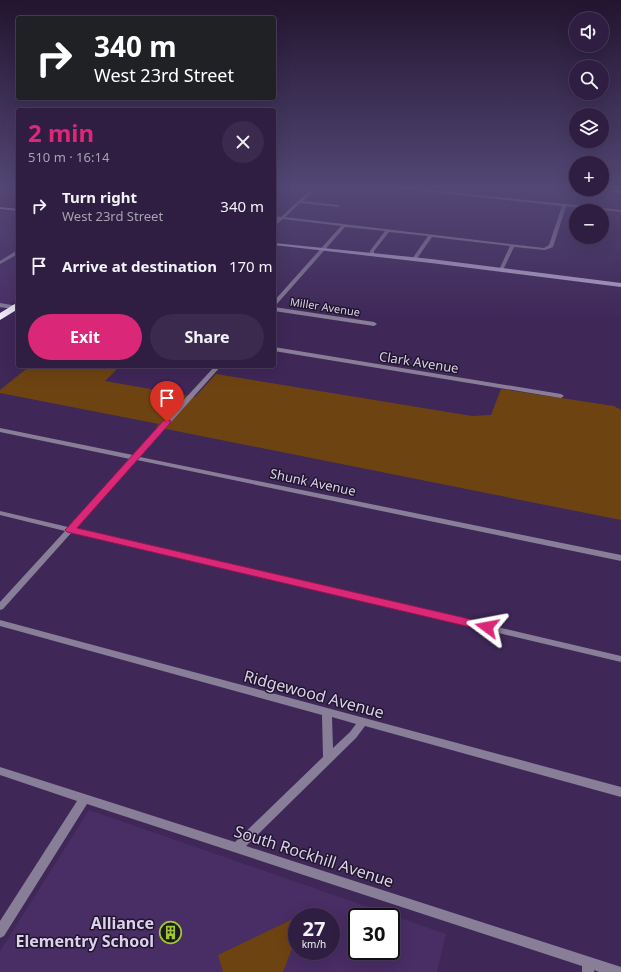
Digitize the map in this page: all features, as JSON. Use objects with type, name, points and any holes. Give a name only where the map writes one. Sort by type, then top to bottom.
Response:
[{"type":"highway","points":[[0,317],[16,308]]},
{"type":"main road","points":[[276,244],[414,259],[621,285]]},
{"type":"street","points":[[276,302],[339,231]]},
{"type":"street","points":[[372,255],[372,251],[388,231]]},
{"type":"street","points":[[391,231],[548,249],[551,246],[556,231]]},
{"type":"street","points":[[414,259],[430,236]]},
{"type":"street","points":[[501,270],[512,246]]},
{"type":"street","points":[[0,263],[16,253]]},
{"type":"street","points":[[0,305],[16,307]]},
{"type":"street","name":"Miller Avenue","points":[[276,309],[374,324]]},
{"type":"street","name":"Clark Avenue","points":[[276,349],[561,396]]},
{"type":"street","points":[[0,607],[216,368]]},
{"type":"street","name":"Shunk Avenue","points":[[0,430],[621,558]]},
{"type":"street","points":[[0,513],[621,659]]},
{"type":"street","name":"Ridgewood Avenue","points":[[0,623],[621,792]]},
{"type":"street","points":[[327,713],[328,759]]},
{"type":"street","points":[[237,848],[352,735],[363,722]]},
{"type":"street","name":"South Rockhill Avenue","points":[[0,771],[237,848],[588,967],[618,972]]},
{"type":"street","points":[[0,932],[84,799]]},
{"type":"shaded area","points":[[0,231],[16,231],[16,299],[0,310]]},
{"type":"shaded area","points":[[28,368],[118,368],[105,381],[195,397],[216,374],[472,416],[491,415],[501,389],[614,406],[621,410],[621,520],[156,427],[159,424],[0,393],[0,390]]},
{"type":"shaded area","points":[[89,810],[371,908],[348,908],[348,960],[400,960],[400,918],[446,934],[437,972],[0,972],[0,951]]},
{"type":"shaded area","points":[[288,921],[288,959],[283,972],[223,972],[218,955]]},
{"type":"place","name":"Alliance Elementry School","points":[[170,932]]},
{"type":"route","points":[[167,422],[70,530],[487,627]]}]
